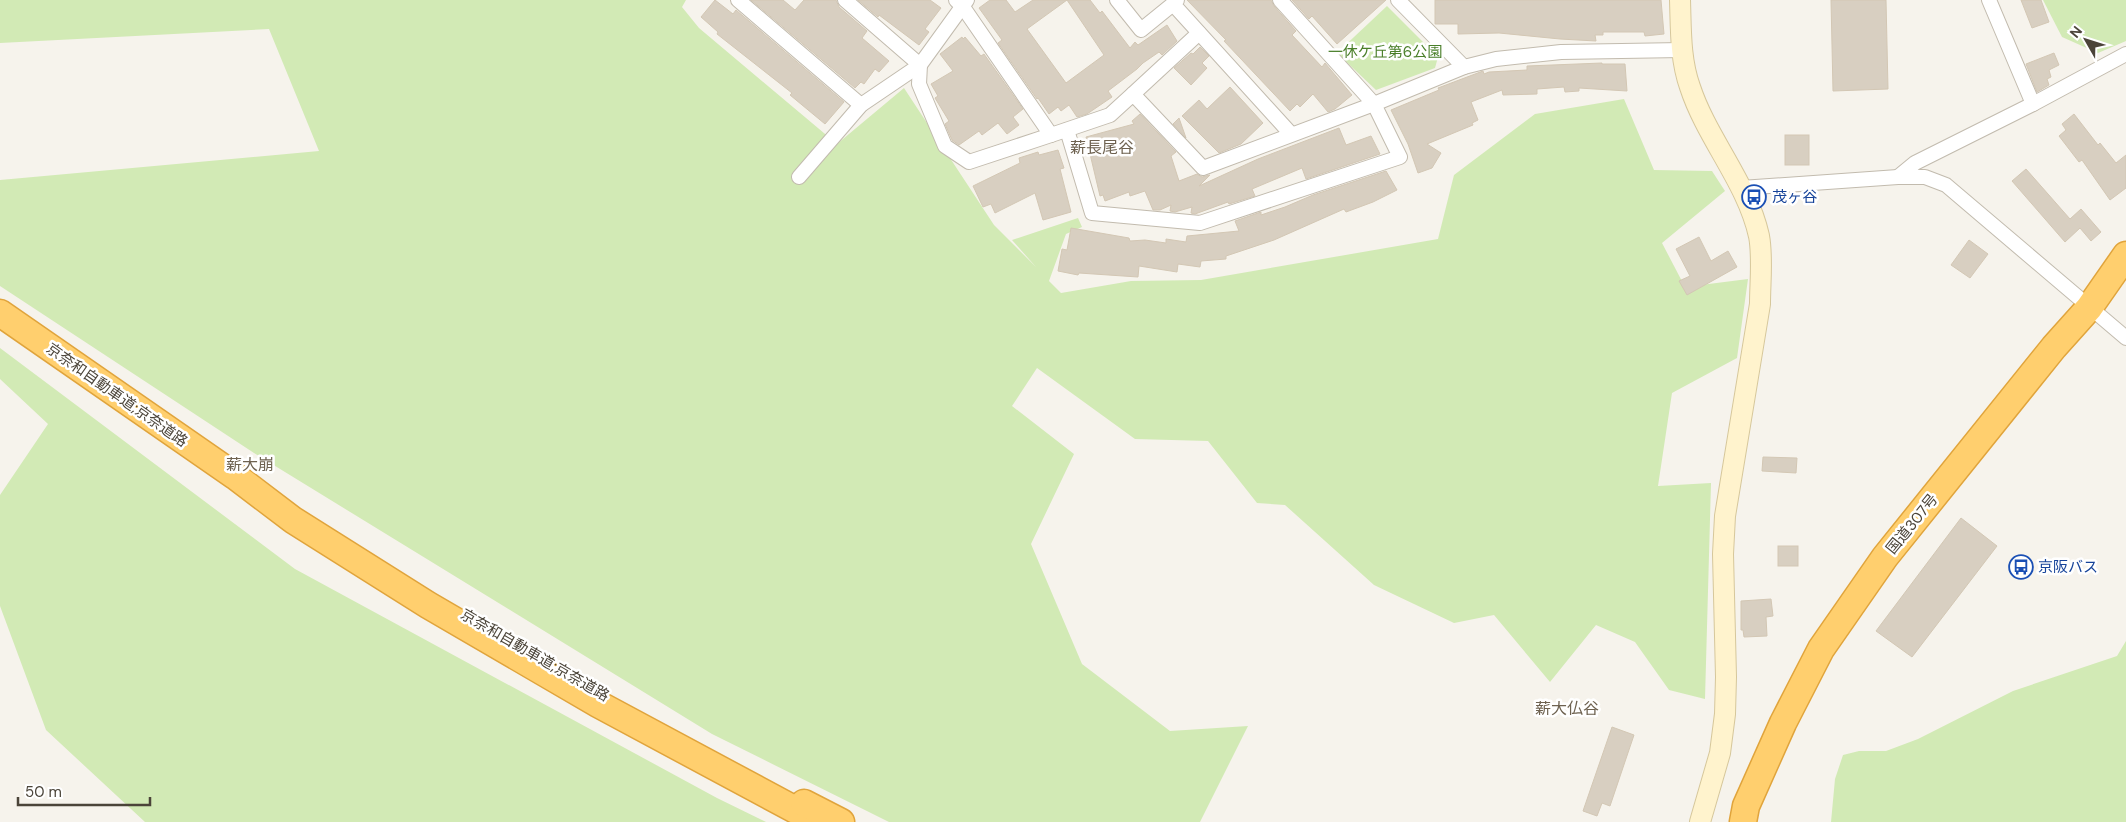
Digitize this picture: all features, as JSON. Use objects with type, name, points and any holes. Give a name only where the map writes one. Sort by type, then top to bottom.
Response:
[{"type":"highway","name":"国道307号","points":[[1743,822],[1746,806],[1783,723],[1821,649],[1886,557],[2054,347],[2089,308],[2126,255]]},
{"type":"highway","name":"京奈和自動車道;京奈道路","points":[[0,313],[235,476],[293,520],[428,605],[606,709],[818,822]]},
{"type":"highway","name":"京奈和自動車道;京奈道路","points":[[235,476],[299,511],[433,595],[603,695],[738,770],[841,822]]},
{"type":"street","points":[[845,0],[920,65]]},
{"type":"street","points":[[1117,0],[1142,30],[1175,2],[1199,32],[1291,134]]},
{"type":"street","points":[[1067,130],[1092,213],[1200,224],[1400,157],[1374,104],[1280,0]]},
{"type":"street","points":[[1398,0],[1464,67]]},
{"type":"street","points":[[1680,0],[1682,50],[1690,87],[1719,150],[1751,209],[1759,237],[1760,304],[1725,516],[1723,554],[1725,714],[1720,753],[1700,822]]},
{"type":"street","points":[[1989,0],[2033,104]]},
{"type":"street","points":[[740,1],[861,105]]},
{"type":"street","points":[[799,177],[861,105],[920,65],[962,2],[1051,135]]},
{"type":"street","points":[[920,65],[919,84],[945,146],[969,162],[1110,115],[1199,32]]},
{"type":"street","points":[[1133,94],[1204,168],[1374,104],[1464,67],[1496,59],[1561,52],[1682,50]]},
{"type":"street","points":[[1898,177],[1915,163],[2033,104],[2126,54]]},
{"type":"street","points":[[1741,188],[1898,177],[1925,177],[1946,185],[2126,338]]},
{"type":"green space","points":[[0,0],[686,0],[682,7],[699,28],[837,144],[904,88],[994,225],[1036,267],[1012,240],[1078,218],[1082,227],[1066,234],[1049,281],[1061,293],[1131,281],[1201,280],[1438,239],[1454,175],[1535,114],[1624,99],[1654,170],[1712,171],[1725,191],[1662,243],[1685,287],[1748,279],[1737,358],[1672,393],[1658,486],[1711,483],[1705,699],[1669,690],[1635,642],[1596,625],[1550,682],[1494,615],[1454,623],[1374,585],[1285,505],[1257,503],[1208,441],[1135,439],[1037,368],[1012,406],[1074,454],[1031,544],[1082,664],[1170,731],[1248,726],[1200,822],[889,822],[712,734],[254,453],[0,286],[0,180],[319,151],[269,29],[0,43]]},
{"type":"green space","points":[[2043,0],[2126,0],[2126,41],[2098,53],[2062,37]]},
{"type":"green space","name":"一休ケ丘第6公園","points":[[1387,6],[1438,57],[1435,68],[1376,90],[1337,53]]},
{"type":"green space","points":[[0,348],[295,569],[717,798],[766,822],[145,822],[46,730],[0,606],[0,495],[48,424],[0,379]]},
{"type":"green space","points":[[2126,641],[2126,822],[1831,822],[1835,779],[1843,755],[1859,751],[1886,751],[1918,739],[2013,691],[2117,656]]},
{"type":"building","points":[[715,0],[733,14],[736,10],[844,102],[825,124],[790,95],[792,93],[717,34],[718,32],[701,17]]},
{"type":"building","points":[[751,0],[783,0],[795,10],[804,0],[836,0],[839,7],[867,31],[862,38],[889,61],[879,72],[875,69],[864,84],[861,82],[855,88]]},
{"type":"building","points":[[858,0],[930,0],[941,8],[925,29],[929,32],[919,45],[879,15],[878,17]]},
{"type":"building","points":[[990,0],[1006,0],[1015,12],[1033,0],[1067,0],[1090,0],[1100,13],[1102,11],[1130,48],[1135,42],[1138,45],[1167,25],[1177,41],[1162,55],[1159,52],[1108,91],[1112,97],[1087,114],[1077,117],[1069,105],[1061,111],[1058,107],[1049,114],[998,43],[1002,40],[979,8]],"holes":[[[1067,0],[1104,55],[1066,83],[1027,29]]]},
{"type":"building","points":[[1187,0],[1271,0],[1296,31],[1292,35],[1322,67],[1325,63],[1352,95],[1335,109],[1328,112],[1313,94],[1300,107],[1297,104],[1290,111]]},
{"type":"building","points":[[1292,0],[1386,0],[1337,44],[1312,16],[1309,19]]},
{"type":"building","points":[[1435,0],[1661,0],[1664,34],[1645,36],[1644,32],[1603,32],[1603,35],[1595,35],[1596,41],[1499,33],[1458,34],[1458,24],[1435,24]]},
{"type":"building","points":[[1831,0],[1886,0],[1888,89],[1833,91]]},
{"type":"building","points":[[2021,0],[2041,0],[2049,22],[2032,28]]},
{"type":"building","points":[[962,37],[963,39],[965,37],[981,56],[984,54],[1023,109],[1013,117],[1019,125],[1007,134],[998,123],[982,135],[979,131],[959,145],[952,140],[945,124],[949,121],[935,98],[938,96],[931,84],[953,71],[940,54]]},
{"type":"building","points":[[1200,47],[1209,56],[1202,63],[1207,68],[1191,85],[1174,68]]},
{"type":"building","points":[[2054,53],[2059,65],[2049,70],[2051,77],[2047,79],[2049,85],[2037,92],[2026,64]]},
{"type":"building","points":[[1625,64],[1627,91],[1579,88],[1579,91],[1565,92],[1564,87],[1537,89],[1537,94],[1503,95],[1502,90],[1471,102],[1478,120],[1472,123],[1473,125],[1427,144],[1441,153],[1432,168],[1418,173],[1408,144],[1391,110],[1439,90],[1438,88],[1483,71],[1484,74],[1489,72],[1527,70],[1527,66]]},
{"type":"building","points":[[1230,87],[1263,123],[1241,144],[1219,153],[1182,116],[1199,100],[1207,109]]},
{"type":"building","points":[[1140,114],[1176,152],[1171,156],[1179,181],[1197,174],[1202,177],[1210,175],[1199,186],[1258,159],[1339,128],[1346,145],[1371,136],[1380,154],[1306,179],[1302,168],[1252,189],[1255,196],[1229,204],[1228,202],[1195,214],[1191,213],[1192,207],[1175,212],[1170,211],[1171,205],[1160,210],[1153,210],[1145,191],[1130,196],[1129,192],[1105,201],[1103,195],[1100,196],[1086,137],[1134,124],[1132,121]]},
{"type":"building","points":[[2074,114],[2098,145],[2100,143],[2116,163],[2126,155],[2126,188],[2110,200],[2082,160],[2079,162],[2059,136],[2066,130],[2062,124]]},
{"type":"building","points":[[1179,118],[1186,138],[1173,124]]},
{"type":"building","points":[[1785,135],[1809,135],[1809,165],[1785,165]]},
{"type":"building","points":[[1058,150],[1064,168],[1060,169],[1071,212],[1043,220],[1035,193],[995,213],[991,204],[983,207],[973,186],[1020,163],[1019,158],[1038,152],[1039,155]]},
{"type":"building","points":[[2026,169],[2070,219],[2081,209],[2101,232],[2091,241],[2080,228],[2065,242],[2012,181]]},
{"type":"building","points":[[1386,171],[1397,190],[1373,202],[1346,212],[1344,209],[1274,240],[1226,256],[1226,259],[1201,261],[1200,267],[1178,264],[1177,272],[1139,266],[1138,277],[1079,273],[1078,275],[1058,271],[1062,249],[1067,250],[1071,228],[1129,238],[1130,241],[1145,240],[1166,243],[1166,239],[1186,242],[1187,236],[1239,231],[1235,221],[1261,212],[1261,215],[1313,195]]},
{"type":"building","points":[[1699,237],[1711,261],[1728,251],[1737,267],[1687,295],[1679,281],[1690,276],[1676,249]]},
{"type":"building","points":[[1969,240],[1988,254],[1970,278],[1951,265]]},
{"type":"building","points":[[1763,457],[1797,458],[1796,473],[1762,471]]},
{"type":"building","points":[[1961,518],[1997,546],[1912,657],[1876,631]]},
{"type":"building","points":[[1778,546],[1798,546],[1798,566],[1778,566]]},
{"type":"building","points":[[1771,599],[1773,616],[1766,617],[1767,636],[1744,637],[1743,630],[1741,630],[1741,601]]},
{"type":"building","points":[[1612,727],[1634,735],[1610,806],[1602,803],[1597,816],[1583,811]]},
{"type":"place","name":"茂ヶ谷","points":[[1754,197]]},
{"type":"place","name":"京阪バス","points":[[2021,567]]},
{"type":"district","name":"薪長尾谷","points":[[1102,147]]},
{"type":"district","name":"薪大崩","points":[[250,464]]},
{"type":"district","name":"薪大仏谷","points":[[1567,708]]}]
